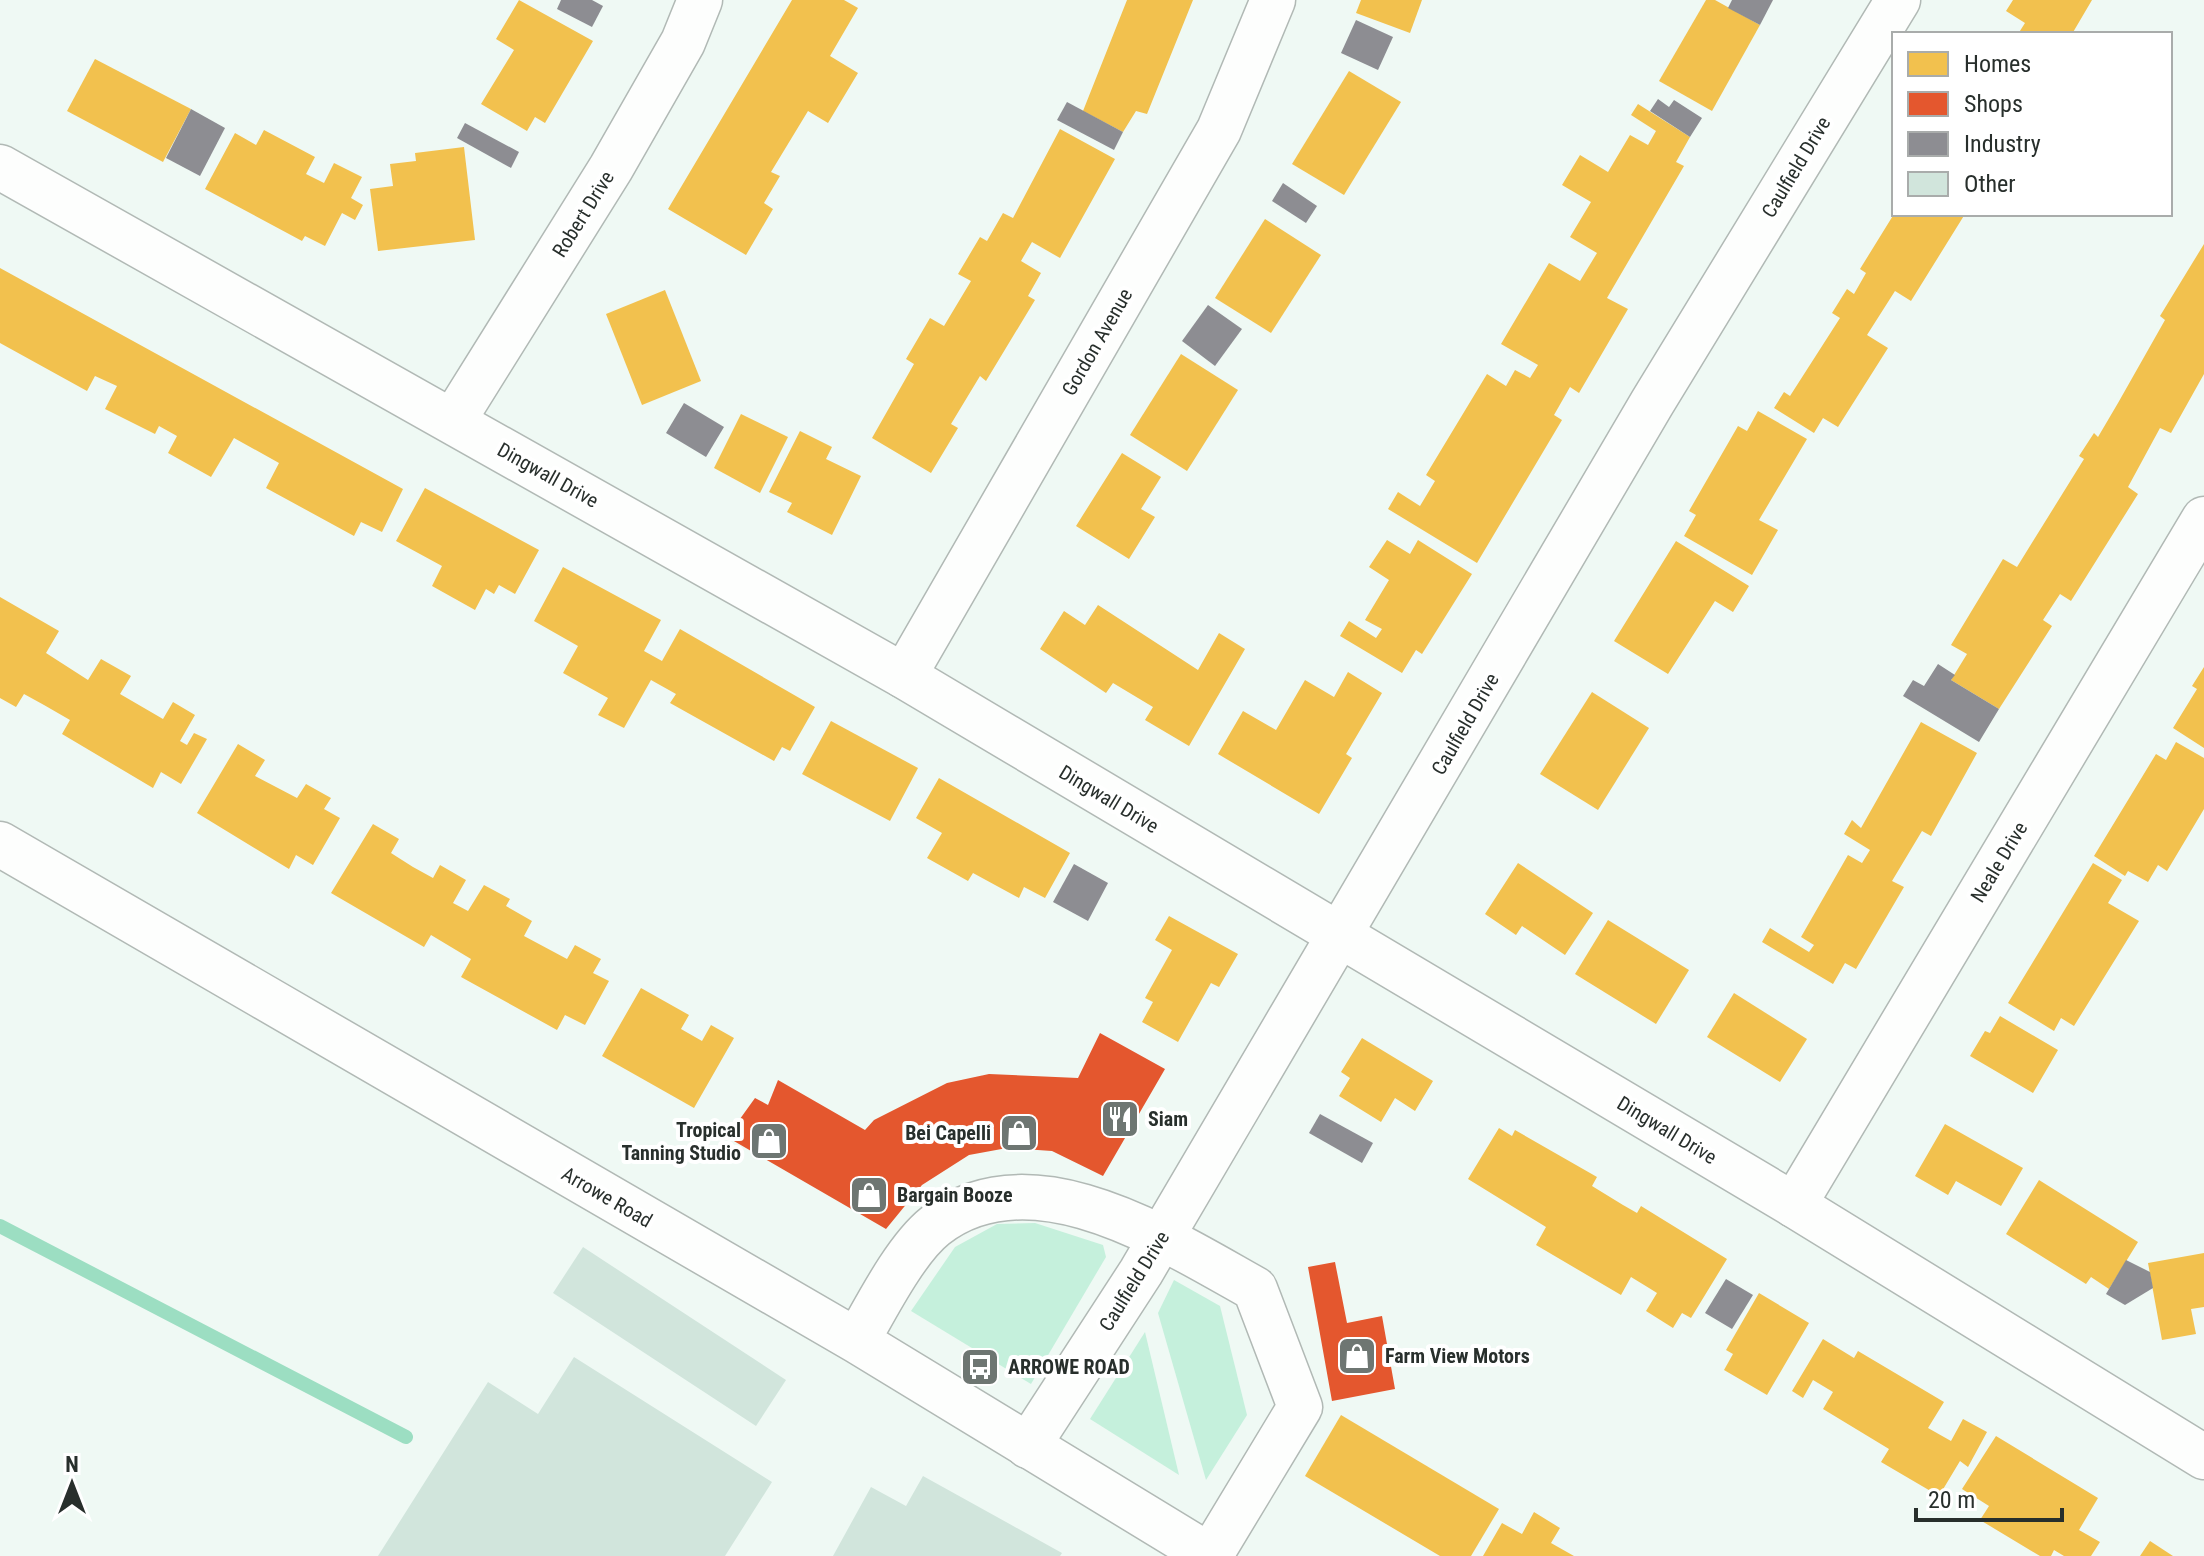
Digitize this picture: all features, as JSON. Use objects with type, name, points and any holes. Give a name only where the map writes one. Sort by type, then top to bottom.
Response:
[{"type":"street","name":"Robert Drive","points":[[453,421],[611,168],[683,42],[700,0]]},
{"type":"street","name":"Gordon Avenue","points":[[904,676],[1219,130],[1273,0]]},
{"type":"street","name":"Caulfield Drive","points":[[1028,1446],[1162,1237],[1652,403],[1898,0]]},
{"type":"street","name":"Dingwall Drive","points":[[0,167],[904,676],[1794,1205],[2204,1457]]},
{"type":"street","name":"Neale Drive","points":[[1794,1205],[2204,519]]},
{"type":"street","name":"Arrowe Road","points":[[0,844],[857,1341],[1210,1556]]},
{"type":"street","points":[[857,1341],[892,1280],[934,1227],[974,1203],[1018,1195],[1071,1202],[1162,1237],[1255,1289],[1300,1407],[1210,1556]]},
{"type":"green space","points":[[1035,1223],[1103,1245],[1106,1257],[1031,1384],[911,1311],[955,1247],[997,1224]]},
{"type":"green space","points":[[1174,1280],[1220,1306],[1247,1415],[1206,1480],[1158,1313]]},
{"type":"green space","points":[[1145,1332],[1179,1475],[1090,1419]]},
{"type":"building: Homes","points":[[519,0],[593,41],[545,123],[535,117],[527,131],[481,104],[514,50],[496,39]]},
{"type":"building: Homes","points":[[792,0],[844,0],[858,8],[830,56],[858,73],[828,123],[808,111],[771,172],[780,176],[764,203],[773,209],[746,255],[668,209]]},
{"type":"building: Homes","points":[[1127,0],[1193,0],[1147,114],[1136,111],[1123,132],[1083,111]]},
{"type":"building: Homes","points":[[1361,0],[1422,0],[1410,33],[1356,13]]},
{"type":"building: Homes","points":[[1706,0],[1715,0],[1760,25],[1712,111],[1659,81]]},
{"type":"building: Homes","points":[[2013,0],[2092,0],[2073,32],[2019,32],[2025,23],[2006,11]]},
{"type":"building: Homes","points":[[95,59],[191,109],[163,162],[67,111]]},
{"type":"building: Homes","points":[[1349,71],[1401,102],[1344,195],[1292,164]]},
{"type":"building: Homes","points":[[1638,104],[1690,137],[1676,162],[1684,166],[1607,298],[1628,309],[1579,393],[1570,387],[1554,415],[1562,420],[1477,563],[1388,509],[1398,492],[1420,506],[1435,481],[1426,475],[1487,374],[1506,386],[1515,370],[1530,378],[1538,365],[1501,344],[1549,263],[1580,281],[1597,253],[1570,237],[1591,202],[1562,185],[1580,155],[1608,172],[1630,135],[1648,145],[1656,131],[1631,115]]},
{"type":"building: Homes","points":[[1060,129],[1115,159],[1060,258],[1032,242],[1021,261],[1041,273],[1028,296],[1035,300],[986,381],[980,376],[951,424],[958,428],[931,473],[872,438],[914,364],[906,359],[930,318],[944,326],[971,281],[958,274],[980,237],[987,241],[1003,213],[1013,218]]},
{"type":"building: Homes","points":[[264,130],[315,157],[306,174],[324,183],[334,163],[362,177],[351,198],[363,205],[355,220],[342,213],[325,246],[305,236],[302,241],[205,189],[235,133],[256,145]]},
{"type":"building: Homes","points":[[464,147],[475,240],[378,251],[370,189],[393,186],[390,164],[416,161],[415,153]]},
{"type":"building: Homes","points":[[1893,216],[1964,216],[1911,301],[1895,291],[1867,335],[1888,348],[1838,427],[1823,418],[1814,433],[1774,408],[1784,392],[1790,396],[1840,318],[1832,313],[1847,289],[1854,294],[1866,273],[1860,269]]},
{"type":"building: Homes","points":[[1265,219],[1321,255],[1271,333],[1215,298]]},
{"type":"building: Homes","points":[[2204,244],[2204,374],[2171,433],[2160,428],[2128,487],[2138,494],[2071,601],[2060,594],[2043,620],[2052,626],[1999,709],[1951,680],[1967,654],[1951,645],[2003,559],[2017,567],[2084,459],[2079,456],[2094,433],[2098,437],[2118,403],[2165,320],[2160,316]]},
{"type":"building: Homes","points":[[0,268],[403,489],[382,532],[361,522],[354,536],[266,488],[279,463],[234,438],[211,477],[168,453],[177,436],[159,426],[155,434],[105,409],[117,386],[95,376],[87,391],[0,343]]},
{"type":"building: Homes","points":[[665,290],[701,381],[642,405],[606,314]]},
{"type":"building: Homes","points":[[1181,354],[1238,390],[1187,471],[1130,435]]},
{"type":"building: Homes","points":[[1758,411],[1807,439],[1759,520],[1778,530],[1752,575],[1684,536],[1696,515],[1689,511],[1738,426],[1747,431]]},
{"type":"building: Homes","points":[[741,414],[788,437],[760,493],[714,468]]},
{"type":"building: Homes","points":[[800,431],[832,447],[826,459],[861,476],[832,535],[787,512],[792,503],[769,492]]},
{"type":"building: Homes","points":[[1122,453],[1161,477],[1141,509],[1155,517],[1129,559],[1076,526]]},
{"type":"building: Homes","points":[[425,488],[539,550],[515,594],[499,585],[494,594],[486,589],[475,610],[432,586],[442,566],[396,541]]},
{"type":"building: Homes","points":[[1387,540],[1410,554],[1418,540],[1472,574],[1422,654],[1416,650],[1402,673],[1340,636],[1349,621],[1376,638],[1382,629],[1365,620],[1389,580],[1369,567]]},
{"type":"building: Homes","points":[[1676,541],[1749,586],[1733,612],[1715,601],[1668,674],[1614,641]]},
{"type":"building: Homes","points":[[563,567],[661,620],[644,651],[662,661],[680,629],[815,707],[790,751],[782,747],[774,761],[670,703],[676,694],[651,680],[624,728],[598,715],[608,698],[563,673],[578,646],[534,621]]},
{"type":"building: Homes","points":[[0,597],[59,631],[46,653],[88,680],[101,659],[131,676],[120,694],[163,719],[173,702],[195,715],[180,741],[187,745],[194,733],[207,739],[181,784],[161,772],[153,788],[62,734],[70,720],[24,694],[16,707],[0,698]]},
{"type":"building: Homes","points":[[1098,605],[1198,670],[1219,633],[1245,649],[1189,746],[1145,720],[1153,707],[1113,683],[1106,693],[1040,649],[1064,611],[1085,625]]},
{"type":"building: Homes","points":[[2204,667],[2204,748],[2173,728],[2197,689],[2192,686]]},
{"type":"building: Homes","points":[[1348,672],[1382,693],[1346,754],[1352,758],[1319,814],[1218,754],[1243,711],[1276,730],[1305,680],[1334,697]]},
{"type":"building: Homes","points":[[1592,692],[1649,728],[1598,810],[1540,774]]},
{"type":"building: Homes","points":[[831,721],[918,768],[890,821],[802,774]]},
{"type":"building: Homes","points":[[1921,722],[1977,753],[1931,836],[1922,831],[1892,881],[1904,887],[1856,969],[1845,963],[1833,984],[1762,942],[1770,928],[1809,952],[1814,945],[1801,937],[1848,855],[1862,863],[1870,850],[1844,834],[1852,820],[1861,828]]},
{"type":"building: Homes","points":[[2176,742],[2204,758],[2204,809],[2167,871],[2158,865],[2148,882],[2128,871],[2125,876],[2094,856],[2156,754],[2166,760]]},
{"type":"building: Homes","points":[[238,744],[265,760],[255,776],[297,798],[306,784],[331,798],[324,809],[340,818],[313,865],[296,855],[289,869],[197,813]]},
{"type":"building: Homes","points":[[939,778],[1070,853],[1045,898],[1024,887],[1019,898],[973,873],[968,881],[927,858],[942,833],[916,818]]},
{"type":"building: Homes","points":[[373,824],[399,839],[391,853],[413,867],[433,878],[440,865],[466,880],[453,903],[468,911],[484,885],[510,899],[506,906],[532,921],[524,936],[567,959],[575,945],[601,959],[593,973],[609,981],[585,1025],[565,1015],[557,1030],[461,977],[471,959],[431,935],[424,947],[331,893]]},
{"type":"building: Homes","points":[[1518,863],[1593,913],[1565,955],[1522,926],[1516,935],[1485,914]]},
{"type":"building: Homes","points":[[2093,863],[2122,880],[2108,903],[2139,921],[2074,1026],[2061,1018],[2054,1031],[2008,1003]]},
{"type":"building: Homes","points":[[1169,916],[1238,954],[1219,987],[1211,983],[1178,1042],[1142,1022],[1153,1002],[1145,998],[1172,950],[1155,940]]},
{"type":"building: Homes","points":[[1608,920],[1689,970],[1656,1024],[1575,974]]},
{"type":"building: Homes","points":[[641,988],[689,1015],[681,1029],[702,1041],[711,1025],[734,1038],[694,1108],[602,1056]]},
{"type":"building: Homes","points":[[1734,993],[1807,1039],[1780,1082],[1707,1037]]},
{"type":"building: Homes","points":[[2000,1016],[2058,1050],[2033,1093],[1970,1056],[1985,1031],[1990,1033]]},
{"type":"building: Homes","points":[[1362,1038],[1433,1081],[1415,1111],[1395,1098],[1381,1122],[1339,1096],[1350,1078],[1341,1072]]},
{"type":"building: Homes","points":[[1945,1124],[2023,1168],[2001,1206],[1956,1181],[1948,1195],[1915,1176]]},
{"type":"building: Homes","points":[[1499,1128],[1512,1136],[1515,1130],[1597,1177],[1592,1186],[1637,1213],[1641,1206],[1727,1259],[1691,1318],[1682,1313],[1673,1328],[1646,1311],[1657,1293],[1631,1277],[1621,1295],[1536,1245],[1546,1227],[1468,1179]]},
{"type":"building: Homes","points":[[2039,1180],[2138,1242],[2109,1289],[2091,1277],[2086,1284],[2006,1234]]},
{"type":"building: Homes","points":[[2204,1253],[2204,1307],[2191,1309],[2196,1334],[2162,1340],[2148,1263]]},
{"type":"building: Homes","points":[[1759,1293],[1809,1323],[1767,1395],[1724,1370],[1733,1354],[1726,1350]]},
{"type":"building: Homes","points":[[1823,1339],[1854,1358],[1858,1351],[1944,1402],[1928,1428],[1951,1441],[1963,1419],[1987,1432],[1968,1467],[1960,1461],[1939,1496],[1881,1462],[1889,1449],[1823,1409],[1833,1392],[1813,1380],[1803,1398],[1792,1391]]},
{"type":"building: Homes","points":[[1341,1415],[1499,1509],[1471,1556],[1440,1556],[1305,1476]]},
{"type":"building: Homes","points":[[1996,1436],[2098,1498],[2079,1530],[2100,1542],[2091,1556],[2064,1556],[2054,1550],[2051,1556],[2040,1556],[1980,1520],[1989,1506],[1962,1489]]},
{"type":"building: Homes","points":[[1534,1512],[1560,1528],[1551,1543],[1574,1556],[1483,1556],[1502,1523],[1522,1534]]},
{"type":"building: Homes","points":[[2150,1541],[2173,1556],[2140,1556]]},
{"type":"building: Shops","points":[[1100,1033],[1165,1069],[1103,1176],[1052,1151],[1007,1148],[969,1155],[922,1185],[886,1229],[727,1137],[755,1098],[768,1105],[778,1080],[865,1130],[874,1120],[947,1083],[989,1074],[1078,1078]]},
{"type":"building: Shops","name":"Farm View Motors","points":[[1335,1262],[1347,1323],[1382,1316],[1395,1389],[1332,1401],[1308,1267]]},
{"type":"building: Industry","points":[[561,0],[592,0],[603,6],[592,27],[557,9]]},
{"type":"building: Industry","points":[[1732,0],[1773,0],[1760,25],[1728,8]]},
{"type":"building: Industry","points":[[1356,20],[1393,37],[1378,70],[1341,53]]},
{"type":"building: Industry","points":[[1658,99],[1669,107],[1674,100],[1702,118],[1690,137],[1650,111]]},
{"type":"building: Industry","points":[[1067,102],[1123,132],[1114,150],[1057,120]]},
{"type":"building: Industry","points":[[191,109],[225,128],[200,176],[166,158]]},
{"type":"building: Industry","points":[[465,123],[519,152],[511,168],[457,138]]},
{"type":"building: Industry","points":[[1283,183],[1317,206],[1306,223],[1272,201]]},
{"type":"building: Industry","points":[[1208,305],[1242,329],[1215,366],[1182,341]]},
{"type":"building: Industry","points":[[684,403],[724,427],[706,457],[666,433]]},
{"type":"building: Industry","points":[[1938,664],[1955,675],[1951,680],[1999,709],[1979,742],[1903,696],[1913,680],[1924,686]]},
{"type":"building: Industry","points":[[1074,864],[1108,883],[1088,921],[1053,902]]},
{"type":"building: Industry","points":[[1320,1114],[1373,1143],[1362,1163],[1309,1133]]},
{"type":"building: Industry","points":[[2126,1260],[2150,1272],[2153,1288],[2125,1305],[2106,1294]]},
{"type":"building: Industry","points":[[1726,1279],[1753,1295],[1732,1329],[1705,1313]]},
{"type":"building: Other","points":[[583,1247],[786,1380],[756,1426],[553,1293]]},
{"type":"building: Other","points":[[574,1357],[772,1482],[725,1556],[378,1556],[488,1382],[538,1414]]},
{"type":"building: Other","points":[[923,1476],[1062,1553],[1060,1556],[833,1556],[871,1487],[906,1506]]},
{"type":"waterway","points":[[0,1226],[406,1437]]},
{"type":"place","name":"Siam","points":[[1120,1119]]},
{"type":"place","name":"Bei Capelli","points":[[1019,1133]]},
{"type":"place","name":"Tropical Tanning Studio","points":[[769,1141]]},
{"type":"place","name":"Bargain Booze","points":[[869,1195]]},
{"type":"place","name":"Farm View Motors","points":[[1357,1356]]},
{"type":"place","name":"ARROWE ROAD","points":[[980,1367]]}]
